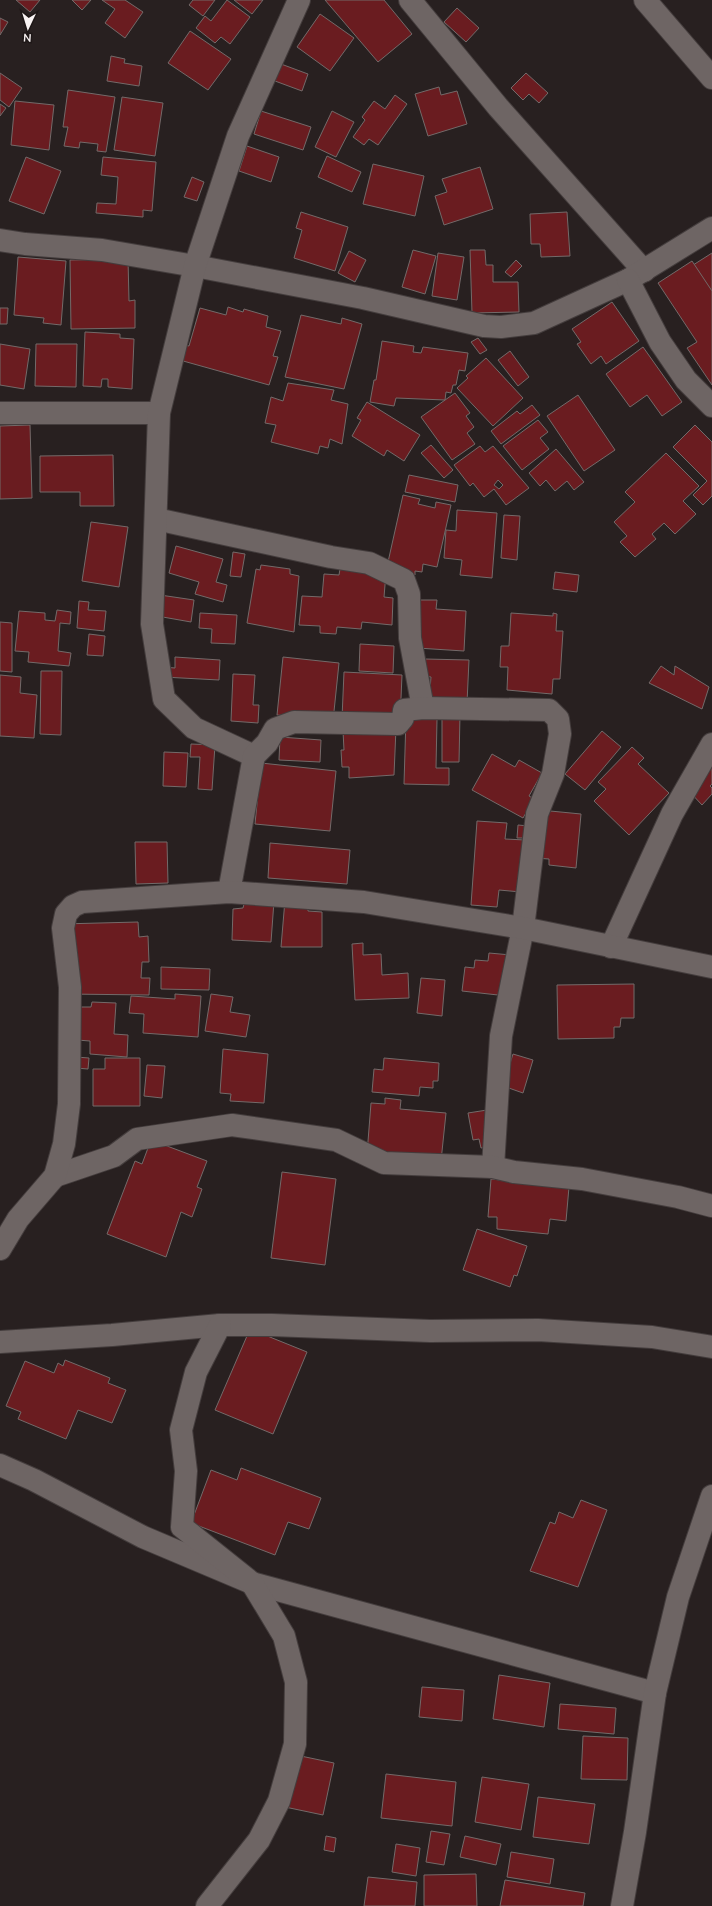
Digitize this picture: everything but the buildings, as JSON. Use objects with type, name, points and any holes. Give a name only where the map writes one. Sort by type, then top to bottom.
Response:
[{"type":"street","points":[[254,756],[194,728],[164,698],[152,624],[159,413],[196,266],[238,136],[300,0]]},
{"type":"street","points":[[410,0],[636,276],[660,342],[686,380],[712,406]]},
{"type":"street","points":[[645,0],[712,78]]},
{"type":"street","points":[[0,240],[25,244],[102,250],[196,266],[363,298],[484,326],[501,327],[534,323],[636,276],[712,228]]},
{"type":"street","points":[[0,413],[159,413]]},
{"type":"street","points":[[156,518],[331,557],[369,563],[404,580],[409,594],[410,638],[423,708]]},
{"type":"street","points":[[229,892],[254,756],[268,743],[275,729],[294,722],[398,724],[403,718],[404,710],[423,708],[549,710],[558,719],[560,734],[552,774],[537,814],[523,928],[501,1036],[493,1167]]},
{"type":"street","points":[[611,947],[672,814],[712,744]]},
{"type":"street","points":[[0,1249],[18,1219],[56,1176],[64,1144],[69,1104],[70,987],[63,928],[66,914],[73,906],[82,902],[229,892],[364,902],[523,928],[712,967]]},
{"type":"street","points":[[56,1176],[114,1156],[137,1139],[232,1125],[336,1140],[384,1164],[493,1167],[514,1172],[589,1181],[678,1197],[712,1206]]},
{"type":"street","points":[[207,1906],[259,1840],[279,1801],[295,1744],[296,1682],[284,1636],[252,1583],[182,1527],[186,1472],[181,1430],[196,1372],[220,1324]]},
{"type":"street","points":[[0,1342],[112,1335],[220,1324],[430,1331],[538,1330],[652,1337],[712,1347]]},
{"type":"street","points":[[0,1465],[34,1480],[142,1537],[252,1583],[655,1693]]},
{"type":"street","points":[[622,1906],[635,1832],[655,1693],[678,1597],[712,1496]]}]
